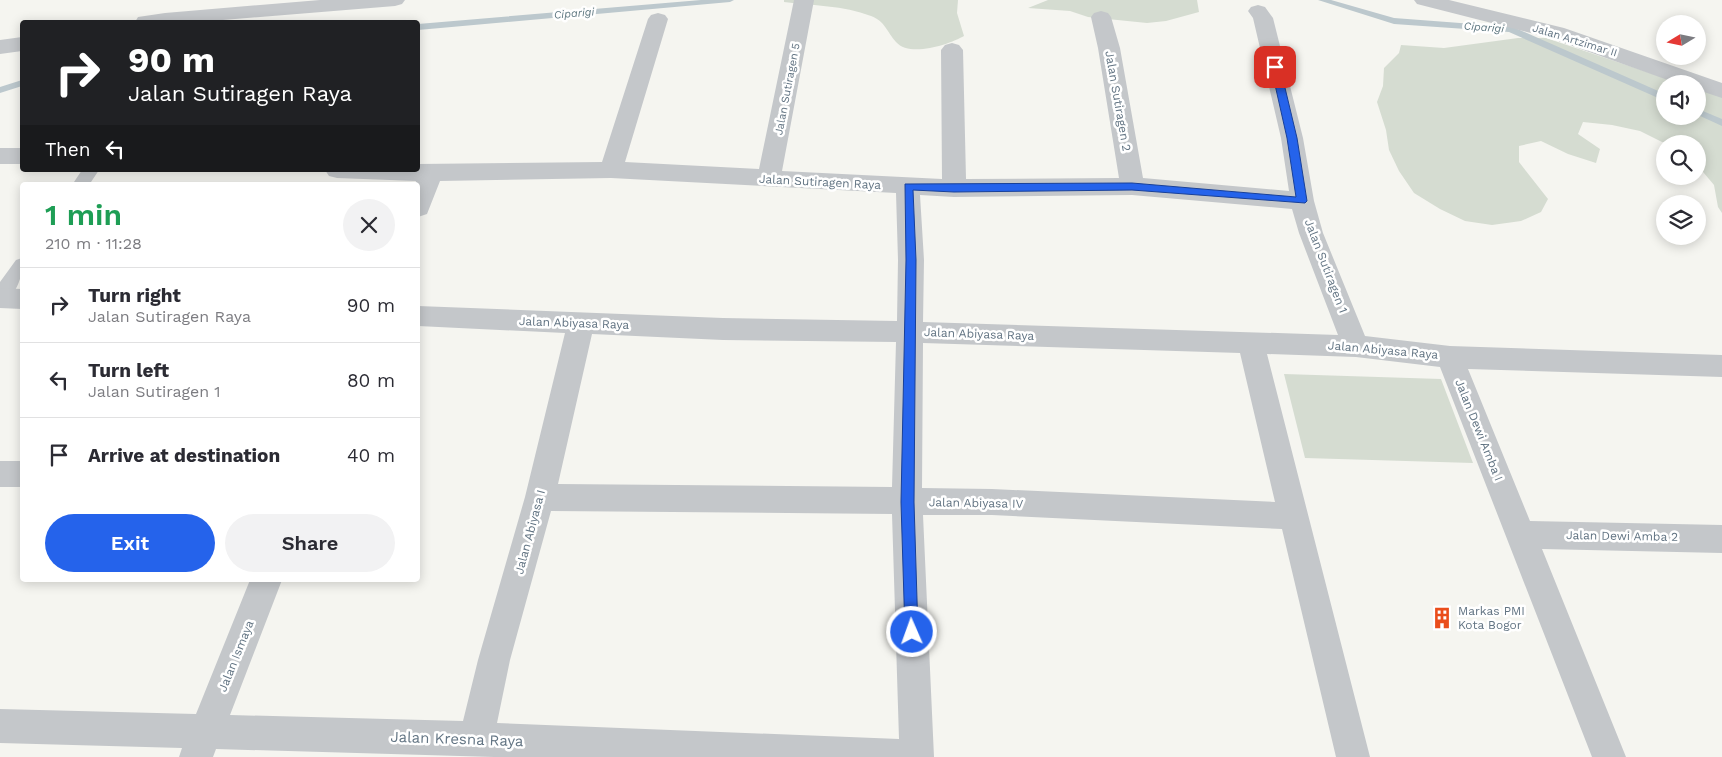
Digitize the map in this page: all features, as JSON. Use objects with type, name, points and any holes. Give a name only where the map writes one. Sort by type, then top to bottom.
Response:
[{"type":"street","points":[[176,20],[395,0]]},
{"type":"street","name":"Jalan Sutiragen 5","points":[[769,179],[804,0]]},
{"type":"street","name":"Jalan Artzimar II","points":[[1424,0],[1557,33],[1722,91]]},
{"type":"street","name":"Jalan Sutiragen 1","points":[[1258,11],[1263,18],[1283,99],[1302,201],[1311,233],[1356,346]]},
{"type":"street","name":"Jalan Sutiragen 2","points":[[1101,17],[1109,48],[1132,186]]},
{"type":"street","points":[[611,170],[658,19]]},
{"type":"street","points":[[0,47],[20,44]]},
{"type":"street","points":[[952,50],[954,188]]},
{"type":"street","points":[[0,156],[20,156]]},
{"type":"street","name":"Jalan Sutiragen Raya","points":[[400,172],[611,170],[954,188],[1132,186],[1302,201]]},
{"type":"street","points":[[420,203],[432,173]]},
{"type":"street","points":[[908,186],[911,260],[908,502],[915,757]]},
{"type":"street","points":[[0,297],[20,299]]},
{"type":"street","name":"Jalan Abiyasa Raya","points":[[420,316],[723,329],[910,332],[1356,346],[1450,357]]},
{"type":"street","name":"Jalan Abiyasa I","points":[[476,739],[494,660],[540,497],[581,323]]},
{"type":"street","points":[[1251,342],[1292,516],[1353,757]]},
{"type":"street","points":[[1450,357],[1722,366]]},
{"type":"street","name":"Jalan Dewi Amba I","points":[[1450,357],[1609,757]]},
{"type":"street","points":[[0,474],[20,474]]},
{"type":"street","name":"Jalan Abiyasa IV","points":[[540,497],[992,502],[1292,516]]},
{"type":"street","name":"Jalan Dewi Amba 2","points":[[1521,535],[1722,539]]},
{"type":"street","name":"Jalan Ismaya","points":[[201,744],[265,582]]},
{"type":"street","name":"Jalan Kresna Raya","points":[[0,726],[201,744],[476,739],[915,757]]},
{"type":"lane","points":[[0,297],[20,268]]},
{"type":"shaded area","points":[[784,0],[958,0],[957,13],[964,36],[940,46],[911,49],[902,47],[883,24],[871,16],[850,10],[784,2]]},
{"type":"shaded area","points":[[1048,0],[1197,0],[1199,12],[1166,21],[1147,23],[1088,17],[1070,11],[1028,8]]},
{"type":"shaded area","points":[[1518,38],[1546,38],[1658,75],[1656,75],[1656,125],[1706,125],[1706,87],[1722,93],[1722,213],[1718,207],[1714,185],[1706,176],[1706,135],[1656,135],[1656,139],[1640,131],[1612,125],[1583,122],[1578,134],[1600,149],[1596,163],[1568,154],[1541,141],[1519,146],[1519,162],[1548,199],[1541,212],[1521,221],[1492,225],[1465,221],[1440,209],[1414,193],[1399,171],[1389,150],[1386,130],[1377,102],[1383,86],[1384,68],[1399,53],[1401,45],[1444,48]]},
{"type":"shaded area","points":[[1284,374],[1441,379],[1473,463],[1305,458]]},
{"type":"waterway","name":"Ciparigi","points":[[420,27],[730,0]]},
{"type":"waterway","name":"Ciparigi","points":[[1322,0],[1394,21],[1510,29],[1656,94]]},
{"type":"waterway","name":"Ciparigi","points":[[0,90],[20,84]]},
{"type":"waterway","name":"Ciparigi","points":[[1706,116],[1722,123]]},
{"type":"place","name":"Markas PMI Kota Bogor","points":[[1442,618]]},
{"type":"route","points":[[912,632],[908,502],[911,260],[908,186],[954,188],[1132,186],[1302,201],[1292,138],[1275,67]]}]
